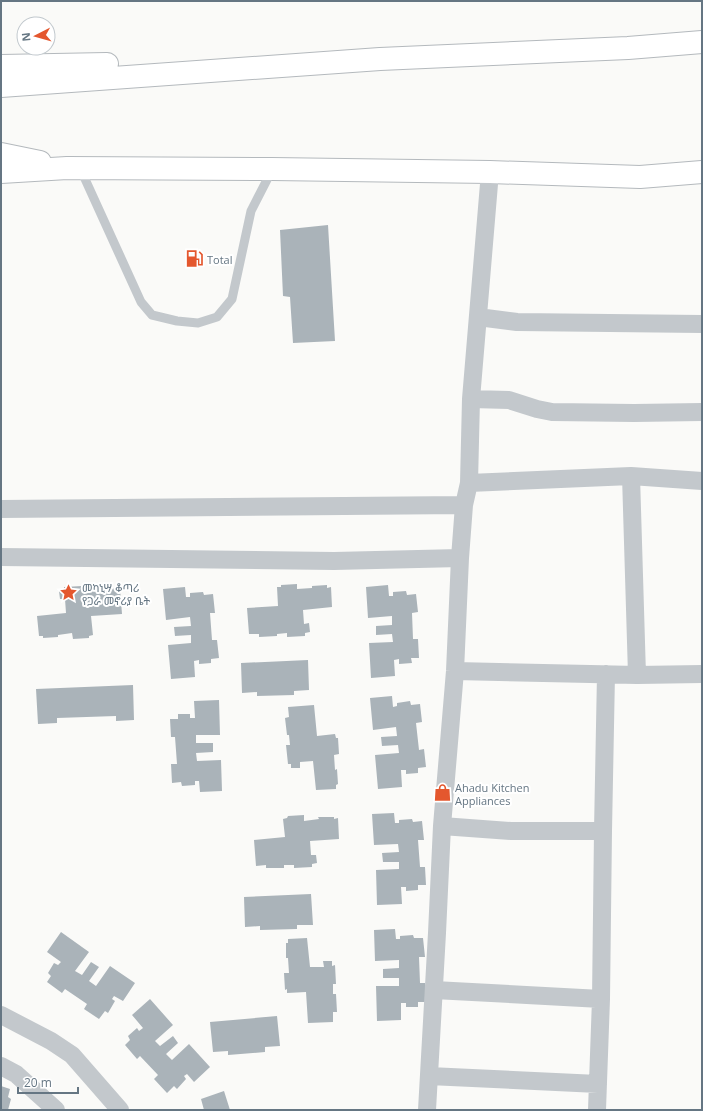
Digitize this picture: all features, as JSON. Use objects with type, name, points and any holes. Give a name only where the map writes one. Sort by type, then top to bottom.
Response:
[{"type":"highway","points":[[1,86],[380,59],[620,48],[702,42]]},
{"type":"highway","points":[[1,66],[380,59]]},
{"type":"highway","points":[[1,154],[73,168]]},
{"type":"highway","points":[[1,172],[73,168],[272,169],[490,172],[640,177],[702,172]]},
{"type":"street","points":[[427,1110],[442,826],[455,671],[460,558],[464,505],[469,483],[471,399],[490,172]]},
{"type":"street","points":[[478,317],[517,322],[702,324]]},
{"type":"street","points":[[471,399],[509,400],[552,412],[702,412]]},
{"type":"street","points":[[469,483],[631,476],[702,481]]},
{"type":"street","points":[[631,476],[638,674]]},
{"type":"street","points":[[1,509],[464,505]]},
{"type":"street","points":[[1,557],[334,562],[460,558]]},
{"type":"street","points":[[455,671],[702,674]]},
{"type":"street","points":[[597,1110],[601,999],[606,674]]},
{"type":"street","points":[[442,826],[511,831],[603,831]]},
{"type":"street","points":[[434,990],[601,999]]},
{"type":"street","points":[[1,1015],[51,1041],[72,1055],[120,1110]]},
{"type":"street","points":[[1,1066],[16,1074],[56,1110]]},
{"type":"street","points":[[429,1076],[598,1084]]},
{"type":"lane","points":[[73,168],[141,302],[152,315],[176,321],[198,323],[217,317],[232,299],[251,211],[272,169]]},
{"type":"building","points":[[328,225],[335,341],[293,343],[290,297],[283,296],[280,230]]},
{"type":"building","points":[[297,584],[297,589],[327,585],[327,588],[331,587],[332,607],[303,610],[304,624],[309,623],[310,632],[305,633],[305,636],[287,637],[287,633],[277,634],[277,636],[259,637],[259,634],[249,634],[247,608],[278,606],[277,587],[281,587],[281,585]]},
{"type":"building","points":[[110,585],[110,589],[120,588],[122,614],[91,616],[93,635],[89,636],[89,638],[73,639],[72,633],[58,635],[58,637],[43,638],[43,636],[39,636],[37,616],[66,613],[65,599],[60,599],[59,591],[64,590],[64,587],[82,586],[82,589],[92,589],[92,587]]},
{"type":"building","points":[[388,585],[389,596],[393,596],[393,592],[406,591],[407,595],[416,594],[418,612],[412,613],[413,639],[418,639],[419,658],[411,658],[412,663],[399,664],[399,659],[394,660],[395,676],[371,678],[369,643],[393,642],[392,634],[376,635],[376,626],[392,625],[392,616],[368,618],[366,587]]},
{"type":"building","points":[[185,587],[186,597],[190,597],[190,593],[203,592],[204,595],[213,594],[215,613],[210,613],[212,640],[217,640],[219,658],[211,659],[211,663],[199,664],[199,660],[194,661],[195,677],[171,679],[168,645],[191,643],[191,635],[175,636],[174,627],[191,626],[190,617],[166,620],[163,589]]},
{"type":"building","points":[[308,660],[309,690],[294,691],[294,695],[257,696],[257,692],[242,693],[241,663]]},
{"type":"building","points":[[133,685],[134,720],[116,721],[116,716],[57,718],[57,723],[38,724],[36,689]]},
{"type":"building","points":[[392,696],[393,707],[397,706],[397,703],[410,701],[411,705],[420,704],[422,722],[416,723],[419,750],[424,749],[426,767],[418,768],[418,773],[406,774],[406,770],[401,770],[402,787],[378,789],[375,755],[399,753],[398,745],[382,746],[381,737],[397,736],[396,727],[373,730],[370,698]]},
{"type":"building","points":[[219,700],[220,735],[196,735],[196,743],[213,743],[213,752],[196,753],[197,761],[221,760],[222,791],[200,792],[199,781],[195,781],[195,785],[182,786],[181,782],[172,783],[171,764],[177,764],[175,737],[171,737],[170,719],[178,719],[178,714],[190,714],[190,718],[195,718],[194,701]]},
{"type":"building","points":[[314,705],[317,736],[335,734],[336,738],[338,738],[339,754],[334,755],[338,784],[336,785],[336,789],[316,790],[313,761],[300,762],[300,768],[291,768],[291,764],[288,764],[286,745],[290,745],[285,718],[289,717],[288,707]]},
{"type":"building","points":[[394,813],[395,823],[399,823],[399,820],[412,819],[413,822],[422,821],[424,840],[418,840],[420,867],[425,867],[426,885],[418,885],[418,890],[406,891],[406,887],[401,887],[402,904],[377,905],[376,870],[399,869],[399,862],[383,862],[382,853],[399,852],[398,844],[374,845],[372,814]]},
{"type":"building","points":[[304,815],[304,821],[319,819],[318,817],[338,818],[339,839],[310,841],[311,855],[316,855],[317,863],[312,864],[312,867],[294,868],[294,865],[284,865],[284,868],[266,868],[266,865],[256,866],[254,840],[285,837],[283,819],[287,818],[288,816]]},
{"type":"building","points":[[311,894],[313,925],[297,925],[297,929],[260,930],[260,926],[245,927],[244,897]]},
{"type":"building","points":[[395,929],[396,939],[400,939],[400,936],[413,935],[414,938],[423,938],[425,957],[419,957],[420,983],[425,983],[426,1002],[418,1002],[418,1007],[406,1007],[406,1003],[401,1003],[401,1020],[377,1021],[376,986],[399,986],[399,978],[383,978],[383,969],[399,968],[399,960],[375,961],[374,930]]},
{"type":"building","points":[[61,932],[89,952],[75,971],[82,975],[91,962],[99,967],[89,981],[96,986],[110,966],[135,983],[123,1001],[114,996],[112,999],[115,1001],[108,1013],[105,1011],[99,1019],[84,1009],[87,1004],[65,989],[62,993],[47,982],[51,976],[48,973],[54,963],[58,965],[61,962],[47,952]]},
{"type":"building","points":[[307,938],[310,967],[324,967],[323,961],[332,961],[332,966],[335,965],[336,984],[333,984],[333,994],[336,994],[337,1012],[333,1012],[333,1022],[308,1023],[306,992],[287,993],[287,989],[285,990],[284,973],[289,973],[288,958],[286,958],[286,943],[288,943],[288,939]]},
{"type":"building","points":[[150,999],[173,1025],[155,1041],[160,1046],[173,1036],[178,1043],[166,1054],[172,1060],[189,1044],[210,1067],[194,1082],[187,1074],[184,1076],[186,1079],[177,1089],[174,1086],[167,1093],[154,1079],[158,1075],[140,1056],[137,1059],[125,1045],[130,1040],[128,1036],[137,1028],[139,1031],[143,1028],[132,1015]]},
{"type":"building","points":[[277,1016],[280,1046],[265,1047],[265,1052],[228,1055],[228,1051],[213,1052],[210,1022]]},
{"type":"building","points":[[1,1086],[10,1089],[8,1097],[11,1099],[8,1110],[1,1110]]},
{"type":"building","points":[[224,1091],[230,1110],[204,1110],[201,1099]]},
{"type":"place","name":"Total","points":[[194,259]]},
{"type":"place","name":"መካኒሣ ቆጣሪ የጋራ መኖሪያ ቤት","points":[[69,593]]},
{"type":"place","name":"Ahadu Kitchen Appliances","points":[[442,793]]}]
